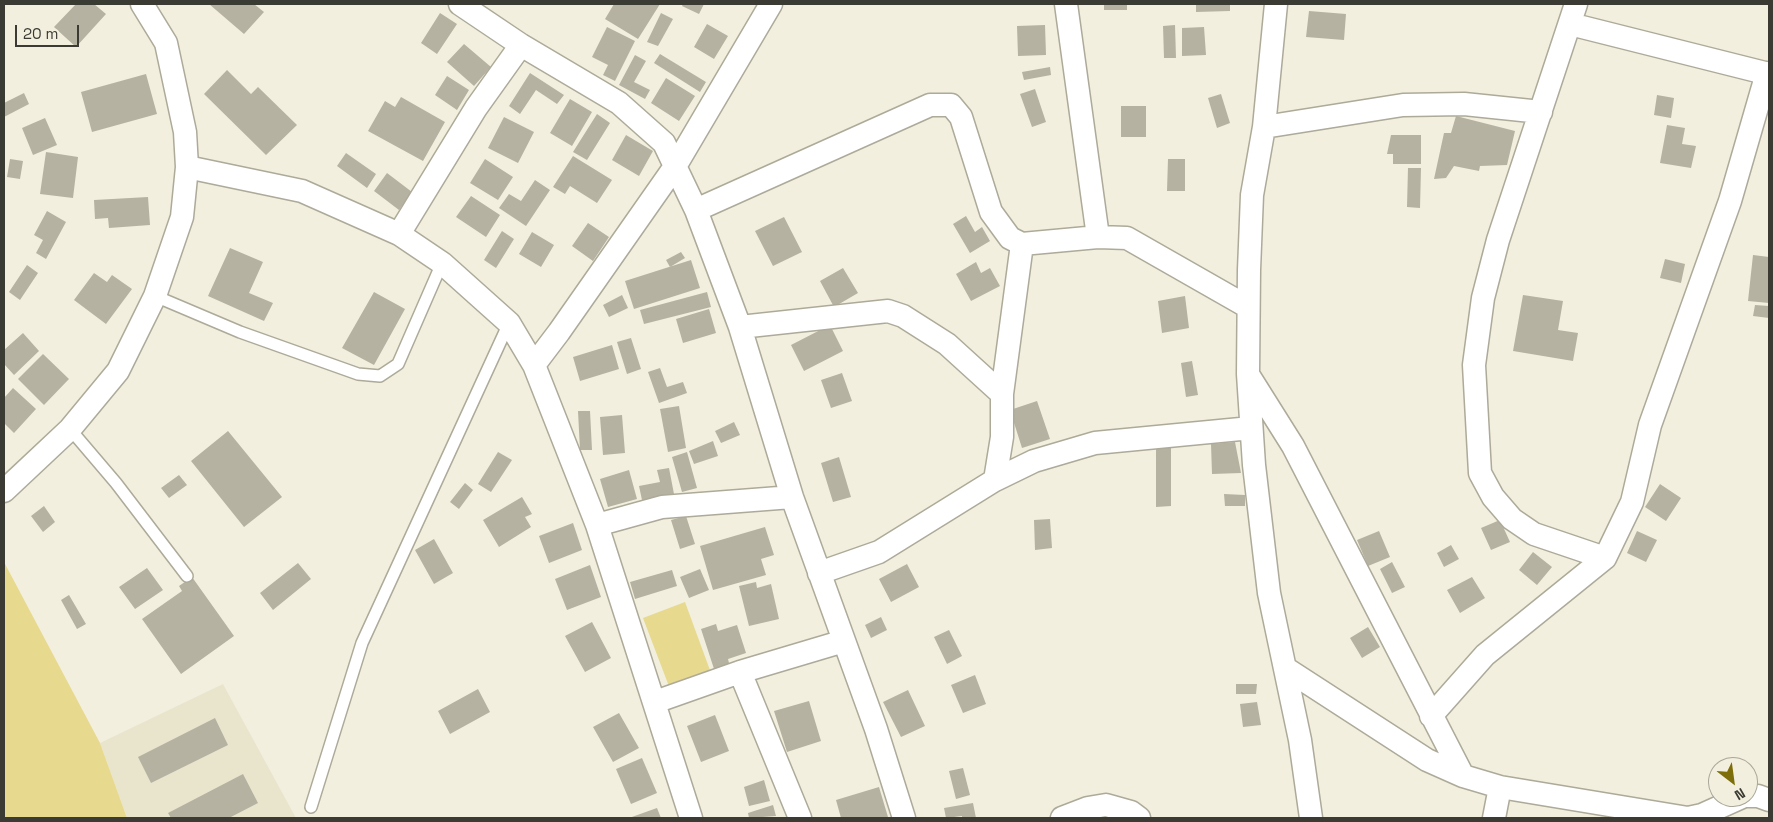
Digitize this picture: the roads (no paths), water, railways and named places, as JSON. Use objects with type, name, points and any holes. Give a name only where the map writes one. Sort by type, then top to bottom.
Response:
[{"type":"street","points":[[4,491],[70,429],[118,370],[155,296],[182,218],[187,167],[185,132],[166,43],[142,4]]},
{"type":"street","points":[[460,4],[521,45],[619,103],[664,143],[696,210],[740,327],[792,497],[876,729],[904,818]]},
{"type":"street","points":[[534,365],[676,165],[771,4]]},
{"type":"street","points":[[1066,4],[1098,237]]},
{"type":"street","points":[[1276,4],[1264,127],[1252,195],[1248,374],[1251,428],[1269,593],[1300,740],[1311,818]]},
{"type":"street","points":[[1431,716],[1485,655],[1605,558],[1632,502],[1650,424],[1730,201],[1768,73],[1573,14],[1498,240],[1483,298],[1474,365],[1480,473],[1493,497],[1512,519],[1534,534],[1605,558]]},
{"type":"street","points":[[400,234],[476,108],[521,45]]},
{"type":"street","points":[[1264,127],[1403,105],[1464,104],[1540,112]]},
{"type":"street","points":[[696,210],[930,105],[951,105],[961,117],[992,212],[1010,238],[1022,244],[1098,237],[1127,238],[1248,307]]},
{"type":"street","points":[[187,167],[302,191],[400,234],[442,263],[509,323],[534,365],[598,525],[691,818]]},
{"type":"street","points":[[995,480],[1002,437],[1002,394],[1022,244]]},
{"type":"street","points":[[740,327],[888,311],[903,316],[947,344],[1002,394]]},
{"type":"street","points":[[1248,374],[1293,446],[1463,776]]},
{"type":"street","points":[[819,573],[879,552],[995,480],[1034,461],[1094,443],[1251,428]]},
{"type":"street","points":[[598,525],[662,507],[792,497]]},
{"type":"street","points":[[655,702],[740,672],[844,641]]},
{"type":"street","points":[[1285,668],[1427,760],[1463,776],[1500,787],[1688,818],[1702,815],[1720,807]]},
{"type":"street","points":[[740,672],[800,818]]},
{"type":"street","points":[[1494,818],[1500,787]]},
{"type":"street","points":[[1062,818],[1088,808],[1106,805],[1132,812],[1139,818]]},
{"type":"lane","points":[[155,296],[240,332],[358,374],[380,376],[398,364],[442,263]]},
{"type":"lane","points":[[311,808],[362,642],[509,323]]},
{"type":"lane","points":[[70,429],[116,483],[187,576]]}]
